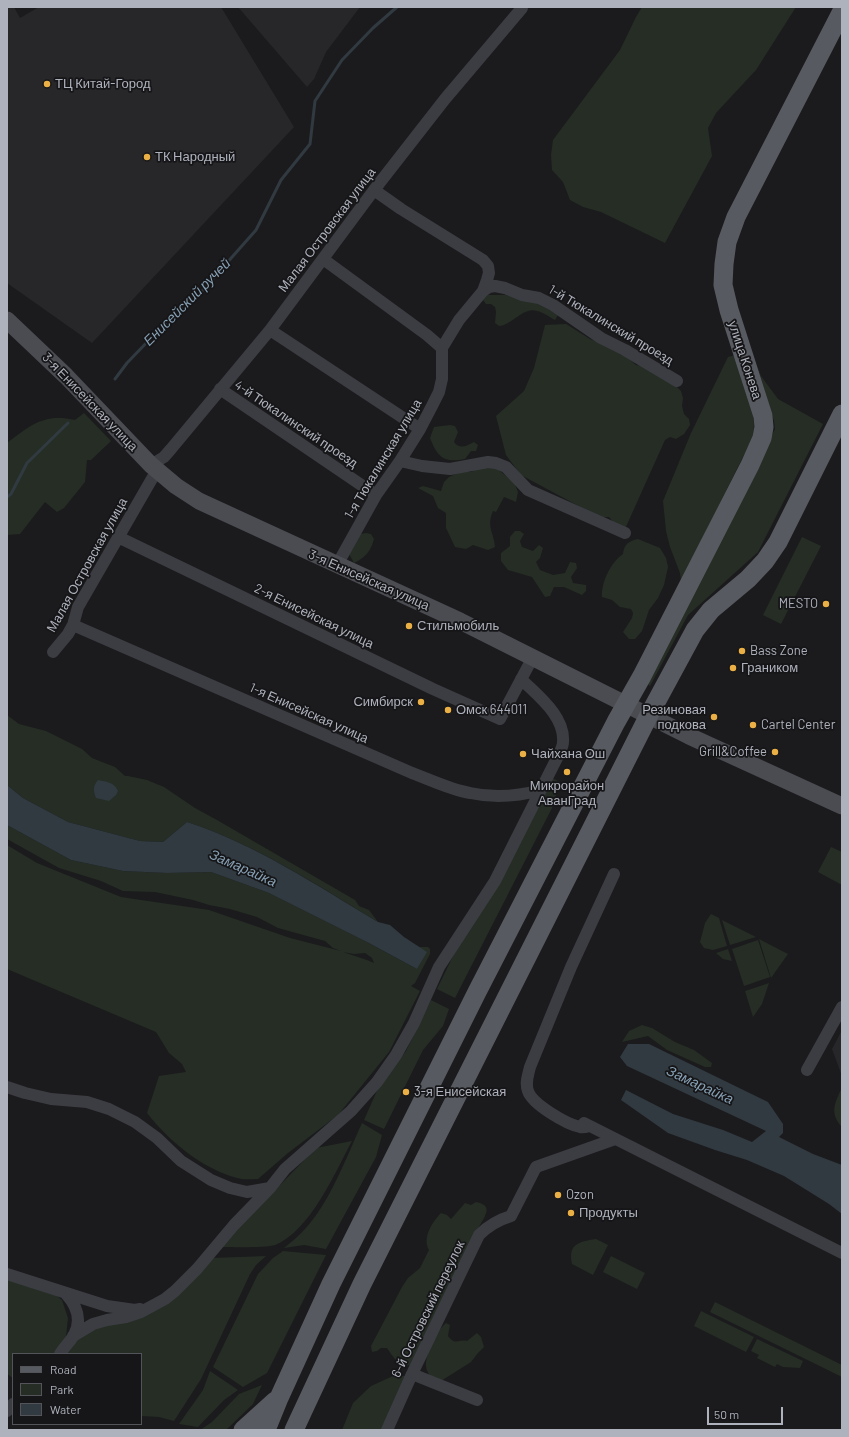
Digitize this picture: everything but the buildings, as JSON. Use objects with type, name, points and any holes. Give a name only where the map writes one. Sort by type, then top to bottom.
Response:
[{"type":"main road","name":"улица Конева","points":[[266,1430],[331,1284],[481,985],[700,564],[762,438],[764,427],[763,416],[729,310],[723,285],[727,242],[736,217],[842,11]]},
{"type":"main road","points":[[294,1430],[362,1284],[649,716],[695,630],[711,610],[748,579],[765,561],[778,542],[842,414]]},
{"type":"main road","points":[[243,1430],[279,1398]]},
{"type":"main road","points":[[304,1408],[305,1430]]},
{"type":"street","name":"Малая Островская улица","points":[[53,652],[68,634],[73,625],[78,607],[118,537],[154,468],[172,449],[270,330],[374,190],[445,99],[522,8]]},
{"type":"street","points":[[323,259],[427,335],[442,348],[459,320],[483,291],[490,273],[488,266],[483,260],[401,209],[374,190]]},
{"type":"street","name":"1-й Тюкалинский проезд","points":[[483,291],[489,287],[495,286],[505,288],[522,295],[539,298],[601,338],[677,381]]},
{"type":"street","name":"3-я Енисейская улица","points":[[7,320],[66,376],[154,468],[176,486],[199,501],[460,621],[690,736],[842,806]]},
{"type":"street","points":[[270,330],[420,429]]},
{"type":"street","name":"1-я Тюкалинская улица","points":[[337,565],[376,495],[400,461],[432,406],[441,386],[443,368],[442,348]]},
{"type":"street","name":"4-й Тюкалинский проезд","points":[[220,389],[376,495]]},
{"type":"street","points":[[400,461],[422,466],[450,469],[488,462],[496,463],[506,467],[528,490],[625,533]]},
{"type":"street","name":"2-я Енисейская улица","points":[[118,537],[433,690],[500,720],[521,679]]},
{"type":"street","name":"1-я Енисейская улица","points":[[73,625],[412,773],[450,787],[471,794],[492,795],[525,794],[541,790]]},
{"type":"street","points":[[73,1336],[93,1324],[126,1317],[141,1312],[175,1291],[286,1169],[351,1111],[377,1082],[396,1055],[414,1023],[439,967],[495,881],[560,754],[563,743],[563,732],[559,721],[553,712],[521,679],[533,657]]},
{"type":"street","points":[[614,874],[571,967],[530,1067],[526,1084],[532,1100],[543,1109],[572,1125],[582,1128],[586,1125],[842,1253]]},
{"type":"street","points":[[807,1070],[842,1007]]},
{"type":"street","points":[[7,1087],[51,1099],[87,1102],[109,1109],[135,1122],[156,1138],[181,1161],[210,1180],[230,1188],[247,1192],[270,1188]]},
{"type":"street","name":"6-й Островский переулок","points":[[388,1430],[412,1374],[479,1235],[498,1220],[512,1216],[536,1167],[615,1139]]},
{"type":"street","points":[[7,1274],[107,1306],[135,1310],[152,1306]]},
{"type":"street","points":[[61,1353],[73,1336],[78,1320],[77,1309],[66,1294]]},
{"type":"street","points":[[412,1374],[477,1400]]},
{"type":"shaded area","points":[[7,7],[14,7],[20,18],[39,7],[221,7],[294,127],[92,343],[7,283]]},
{"type":"shaded area","points":[[238,7],[360,7],[326,52],[314,79],[307,87]]},
{"type":"shaded area","points":[[842,1030],[842,1076],[832,1049]]},
{"type":"green space","points":[[642,7],[796,7],[756,70],[716,113],[708,128],[712,156],[665,243],[601,212],[583,207],[570,200],[563,182],[552,170],[551,155],[553,140],[620,50]]},
{"type":"green space","points":[[485,295],[506,295],[540,303],[558,315],[555,320],[542,312],[532,310],[523,313],[509,323],[499,326],[495,323],[495,307],[491,304],[486,304],[483,300]]},
{"type":"green space","points":[[566,324],[590,339],[617,349],[636,365],[649,367],[668,378],[681,391],[684,414],[689,419],[690,425],[684,434],[676,439],[670,437],[665,440],[625,529],[614,523],[609,517],[599,517],[521,475],[506,455],[496,416],[524,391],[534,368],[545,325]]},
{"type":"green space","points":[[735,355],[752,406],[754,416],[753,437],[681,581],[680,573],[670,547],[666,531],[663,501],[691,433],[728,357]]},
{"type":"green space","points":[[757,365],[761,376],[778,399],[823,424],[758,552],[688,615],[650,686],[646,683],[775,429],[774,421]]},
{"type":"green space","points":[[84,413],[111,441],[91,460],[87,460],[85,482],[64,508],[57,512],[45,502],[20,534],[7,535],[7,443],[38,422],[55,418],[75,420]]},
{"type":"green space","points":[[450,425],[455,426],[458,432],[454,442],[456,444],[461,447],[474,442],[478,445],[476,451],[471,451],[465,459],[452,460],[443,458],[433,445],[430,438],[434,427]]},
{"type":"green space","points":[[479,468],[496,468],[514,482],[518,492],[516,502],[504,497],[496,512],[493,511],[490,525],[495,547],[488,550],[473,545],[466,549],[455,547],[446,528],[446,513],[438,508],[433,496],[418,488],[423,486],[441,491],[444,482],[449,477],[460,472],[471,472]]},
{"type":"green space","points":[[515,531],[520,531],[524,534],[520,541],[522,547],[533,551],[539,545],[543,548],[540,558],[536,562],[540,570],[553,575],[565,573],[570,562],[576,563],[577,568],[571,577],[573,583],[586,585],[586,591],[582,595],[564,587],[554,587],[550,596],[545,597],[532,577],[508,570],[501,561],[501,553],[510,546],[510,537]]},
{"type":"green space","points":[[360,534],[371,534],[374,539],[373,543],[367,554],[354,563],[349,554]]},
{"type":"green space","points":[[802,537],[821,546],[781,624],[763,615]]},
{"type":"green space","points":[[638,539],[660,548],[666,558],[668,567],[664,585],[658,598],[649,610],[642,631],[635,639],[629,639],[623,632],[632,618],[633,613],[631,609],[620,607],[612,600],[602,597],[602,591],[605,579],[611,567],[623,554],[624,548],[632,541]]},
{"type":"green space","points":[[7,715],[19,724],[46,731],[82,749],[92,758],[115,767],[125,776],[147,780],[164,787],[195,808],[355,900],[359,906],[369,910],[378,922],[285,866],[237,842],[187,822],[163,842],[140,841],[68,822],[23,798],[7,785]]},
{"type":"green space","points":[[552,778],[560,782],[552,808],[455,998],[437,989],[454,954]]},
{"type":"green space","points":[[7,825],[71,860],[123,871],[167,873],[211,872],[269,893],[417,969],[426,952],[418,947],[428,947],[430,949],[430,954],[415,983],[411,986],[420,991],[389,1052],[338,1115],[288,1153],[258,1179],[239,1179],[211,1168],[187,1152],[165,1134],[147,1113],[159,1076],[186,1072],[182,1064],[169,1053],[156,1032],[7,969],[7,845],[37,863],[121,897],[209,910],[290,938],[341,951],[333,948],[325,941],[278,928],[257,917],[230,909],[155,892],[123,891],[101,881],[59,868],[7,839]],"holes":[[[343,952],[354,954],[365,953],[372,958],[374,963]]]},
{"type":"green space","points":[[831,847],[842,852],[842,885],[818,872]]},
{"type":"green space","points":[[711,914],[719,918],[727,946],[713,950],[704,948],[700,942],[705,923]]},
{"type":"green space","points":[[722,920],[756,937],[730,945]]},
{"type":"green space","points":[[759,939],[788,954],[771,978]]},
{"type":"green space","points":[[758,940],[770,977],[744,986],[732,949]]},
{"type":"green space","points":[[728,949],[732,961],[723,959],[716,953]]},
{"type":"green space","points":[[769,983],[762,1004],[753,1017],[745,991]]},
{"type":"green space","points":[[431,1000],[449,1009],[443,1026],[423,1050],[384,1129],[364,1120],[380,1084],[406,1051]]},
{"type":"green space","points":[[642,1025],[652,1028],[675,1042],[694,1050],[712,1063],[711,1067],[705,1067],[667,1050],[648,1036],[622,1042],[629,1031]]},
{"type":"green space","points":[[842,1087],[842,1127],[838,1122],[834,1108]]},
{"type":"green space","points":[[362,1123],[382,1135],[376,1157],[326,1249],[304,1245],[284,1248],[303,1232],[322,1207],[337,1179]]},
{"type":"green space","points":[[352,1141],[320,1200],[310,1214],[288,1238],[275,1245],[265,1247],[220,1247],[316,1148]]},
{"type":"green space","points":[[476,1202],[485,1205],[487,1211],[486,1214],[469,1244],[410,1365],[399,1363],[387,1348],[381,1348],[372,1352],[371,1346],[402,1287],[408,1278],[420,1268],[429,1250],[427,1245],[427,1235],[431,1225],[441,1213],[447,1215],[451,1219],[465,1203],[471,1205]]},
{"type":"green space","points":[[596,1239],[608,1245],[593,1275],[572,1264],[571,1257],[573,1248],[576,1245],[584,1241]]},
{"type":"green space","points":[[283,1251],[326,1255],[267,1373],[243,1387],[213,1367],[258,1274],[273,1258]]},
{"type":"green space","points":[[266,1256],[256,1265],[250,1274],[201,1379],[174,1421],[159,1417],[142,1416],[142,1353],[66,1353],[69,1346],[88,1331],[143,1315],[212,1258]]},
{"type":"green space","points":[[611,1256],[645,1273],[637,1289],[603,1272]]},
{"type":"green space","points":[[7,1279],[52,1292],[62,1300],[68,1318],[66,1337],[55,1353],[12,1353],[12,1377],[7,1374]]},
{"type":"green space","points":[[715,1302],[842,1365],[842,1377],[710,1312]]},
{"type":"green space","points":[[701,1311],[754,1337],[746,1352],[694,1326]]},
{"type":"green space","points":[[446,1323],[450,1325],[448,1336],[453,1341],[467,1341],[477,1333],[481,1337],[484,1347],[471,1362],[441,1381],[431,1378],[426,1369],[426,1361],[432,1343]]},
{"type":"green space","points":[[757,1339],[803,1361],[800,1368],[783,1367],[777,1364],[775,1367],[757,1358],[759,1355],[751,1351]]},
{"type":"green space","points":[[210,1371],[238,1390],[224,1400],[198,1427],[179,1424],[203,1390]]},
{"type":"green space","points":[[393,1376],[406,1376],[385,1430],[342,1430],[353,1403],[371,1386]]},
{"type":"green space","points":[[262,1385],[253,1404],[226,1430],[200,1430],[212,1422],[239,1394]]},
{"type":"water","points":[[98,780],[112,784],[118,791],[109,801],[96,798],[94,788]]},
{"type":"water","name":"Замарайка","points":[[7,785],[23,798],[68,822],[140,841],[163,842],[187,822],[212,831],[285,866],[378,922],[390,925],[404,937],[427,952],[417,969],[269,893],[211,872],[167,873],[123,871],[71,860],[7,825]]},
{"type":"water","name":"Замарайка","points":[[628,1044],[649,1044],[768,1102],[783,1124],[783,1133],[779,1137],[813,1154],[842,1165],[842,1214],[829,1204],[784,1176],[747,1160],[668,1133],[621,1100],[626,1090],[673,1114],[723,1130],[752,1142],[766,1131],[627,1066],[620,1057]]},
{"type":"waterway","name":"Енисейский ручей","points":[[115,379],[127,363],[151,338],[202,291],[256,230],[281,180],[310,144],[315,101],[342,60],[373,28],[397,7]]},
{"type":"waterway","name":"Енисейский ручей","points":[[7,497],[11,494],[27,463],[68,423]]},
{"type":"place","name":"ТЦ Китай-Город","points":[[47,84]]},
{"type":"place","name":"ТК Народный","points":[[147,157]]},
{"type":"place","name":"MESTO","points":[[826,604]]},
{"type":"place","name":"Стильмобиль","points":[[409,626]]},
{"type":"place","name":"Bass Zone","points":[[742,651]]},
{"type":"place","name":"Граником","points":[[733,668]]},
{"type":"place","name":"Симбирск","points":[[421,702]]},
{"type":"place","name":"Омск 644011","points":[[448,710]]},
{"type":"place","name":"Резиновая подкова","points":[[714,717]]},
{"type":"place","name":"Cartel Center","points":[[753,725]]},
{"type":"place","name":"Grill&Coffee","points":[[775,752]]},
{"type":"place","name":"Чайхана Ош","points":[[523,754]]},
{"type":"place","name":"Микрорайон АванГрад","points":[[567,772]]},
{"type":"place","name":"3-я Енисейская","points":[[406,1092]]},
{"type":"place","name":"Ozon","points":[[558,1195]]},
{"type":"place","name":"Продукты","points":[[571,1213]]}]
